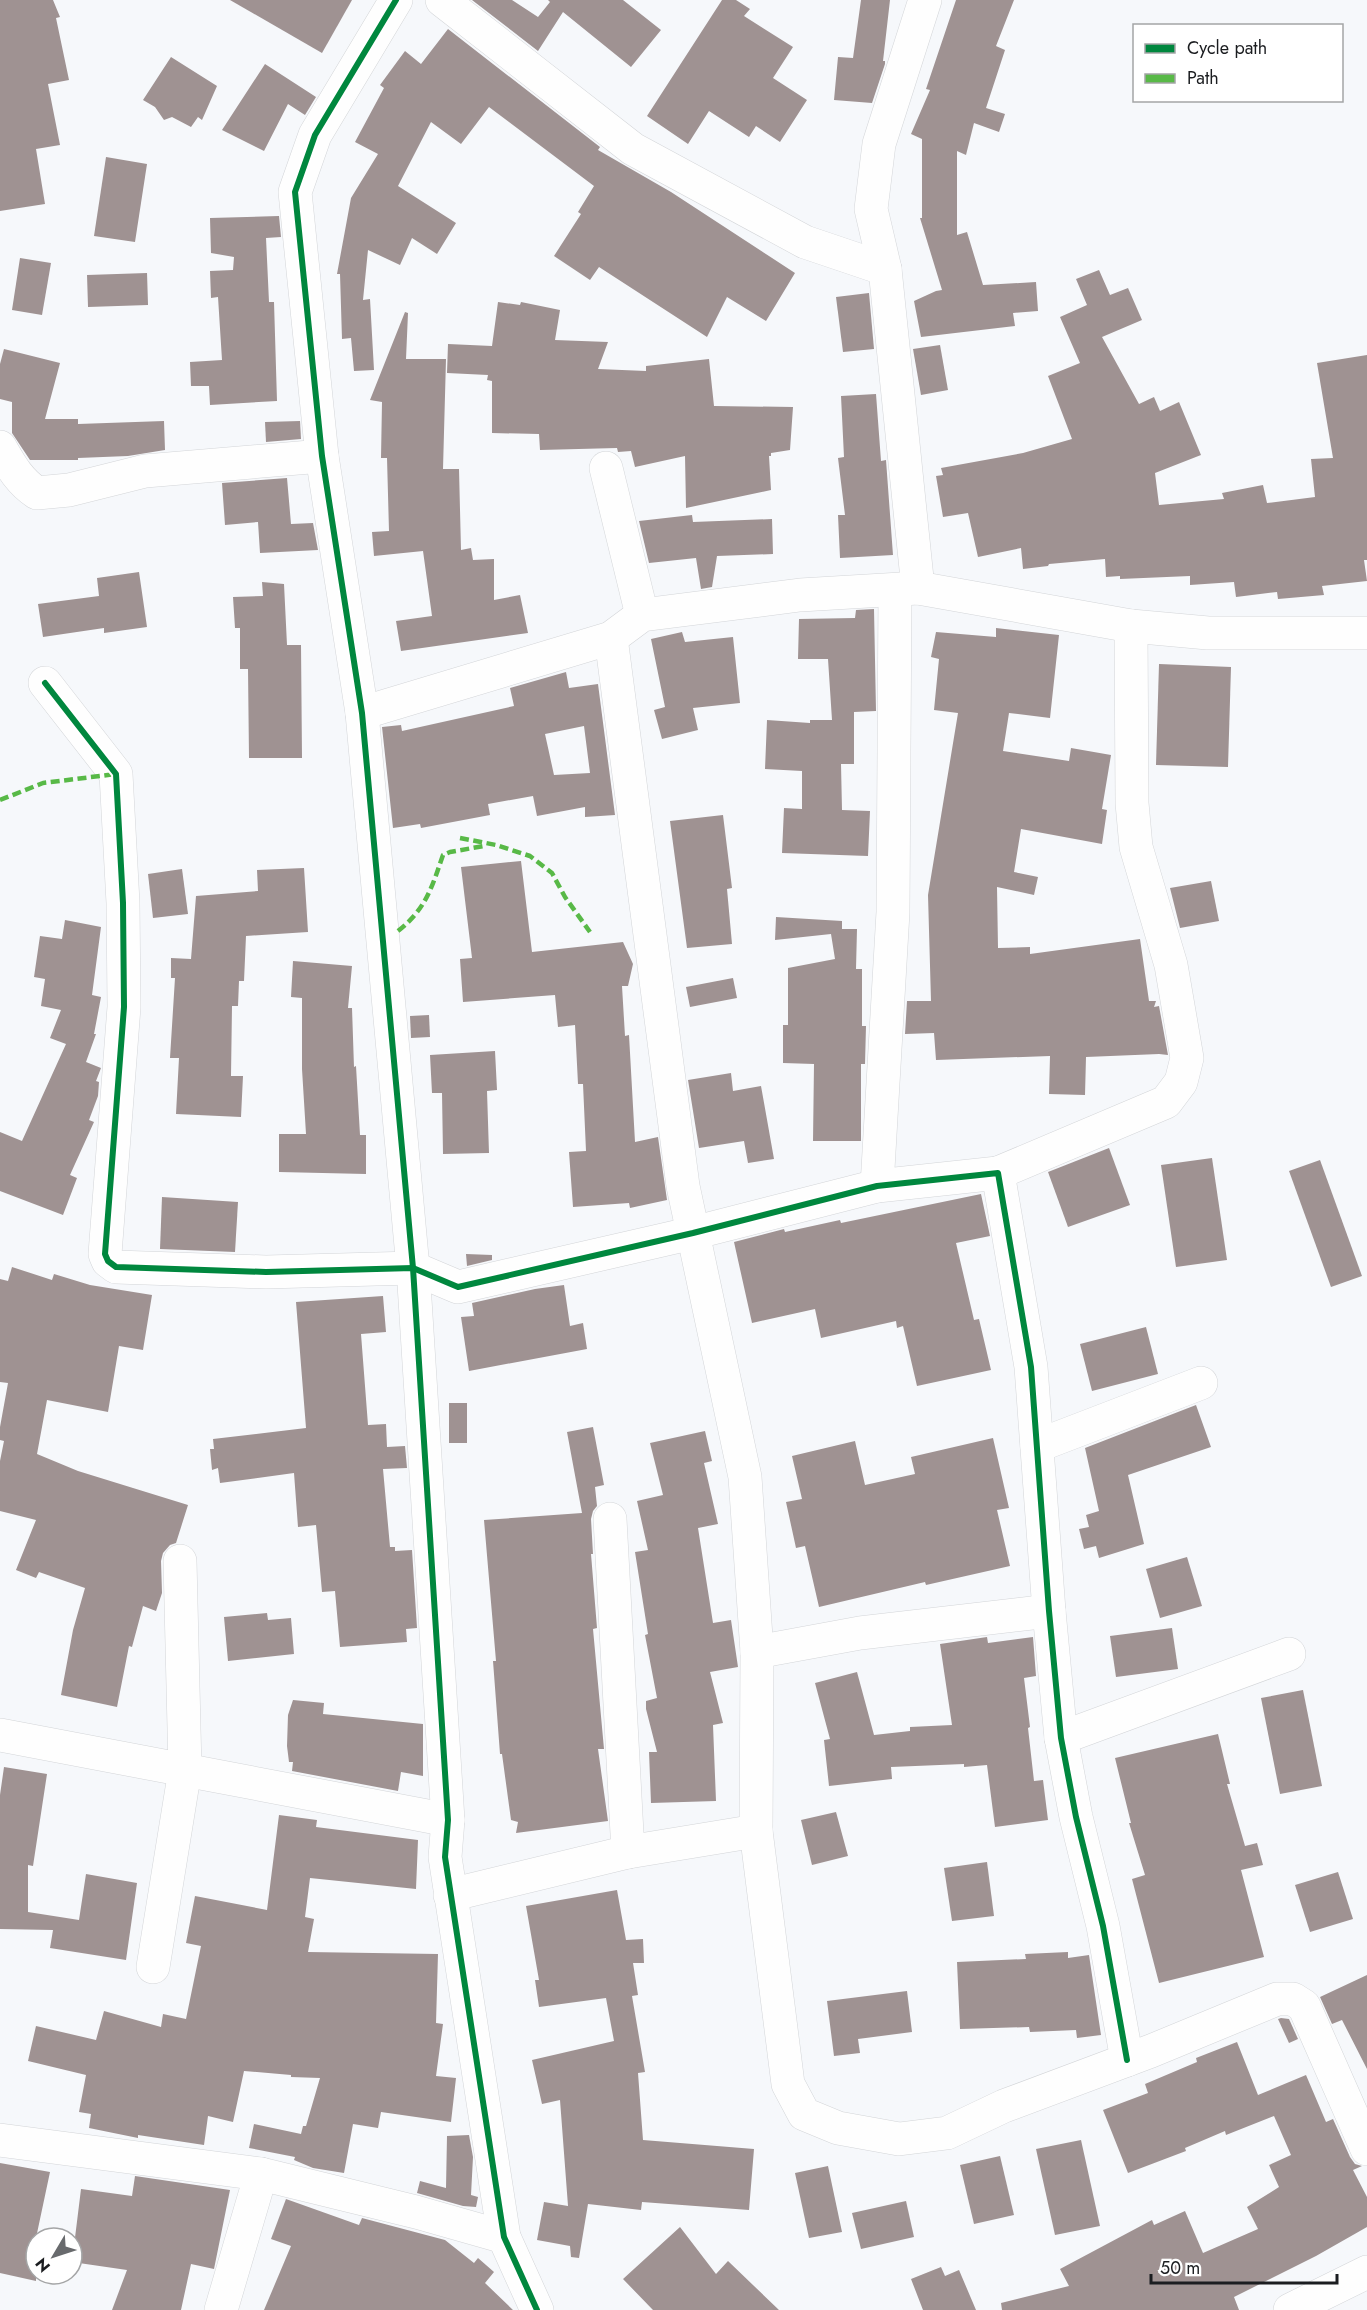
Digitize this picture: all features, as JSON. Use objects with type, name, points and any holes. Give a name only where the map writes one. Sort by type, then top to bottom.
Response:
[{"type":"street","points":[[396,0],[315,135],[295,192],[322,456],[362,714],[414,1268],[448,1820],[445,1857],[504,2237],[537,2310]]},
{"type":"street","points":[[442,0],[633,149],[806,242],[885,269]]},
{"type":"street","points":[[877,1186],[893,912],[907,589],[885,269],[871,208],[879,144],[925,0]]},
{"type":"street","points":[[0,447],[14,472],[24,484],[37,493],[69,489],[145,471],[322,456]]},
{"type":"street","points":[[606,468],[642,615]]},
{"type":"street","points":[[362,714],[611,638],[642,615],[800,595],[907,589],[1131,626],[1208,633],[1367,633]]},
{"type":"street","points":[[45,682],[69,717],[116,774],[123,903],[124,1007],[105,1254],[108,1261],[116,1267],[266,1272],[414,1268],[458,1287],[693,1233],[877,1186],[998,1173],[1166,1102],[1181,1082],[1187,1058],[1171,965],[1136,847],[1132,802],[1131,626]]},
{"type":"street","points":[[611,638],[682,1174],[745,1477],[758,1652],[756,1831],[788,2084],[804,2114],[838,2128],[899,2139],[946,2133],[1004,2106],[1127,2060],[1277,1999],[1293,1999],[1304,2006],[1367,2149]]},
{"type":"street","points":[[998,1173],[1031,1367],[1061,1738],[1076,1817],[1103,1926],[1127,2060]]},
{"type":"street","points":[[1037,1446],[1201,1383]]},
{"type":"street","points":[[610,1519],[628,1852]]},
{"type":"street","points":[[153,1967],[185,1770],[180,1561]]},
{"type":"street","points":[[758,1652],[860,1633],[1049,1611]]},
{"type":"street","points":[[1061,1738],[1289,1654]]},
{"type":"street","points":[[0,1735],[448,1820]]},
{"type":"street","points":[[450,1895],[628,1852],[756,1831]]},
{"type":"street","points":[[0,2140],[261,2174],[416,2212],[504,2237]]},
{"type":"street","points":[[221,2310],[261,2174]]},
{"type":"street","points":[[1290,2310],[1367,2272]]},
{"type":"building","points":[[0,0],[53,0],[60,17],[56,18],[69,80],[48,84],[60,145],[36,149],[45,204],[0,211]]},
{"type":"building","points":[[230,0],[352,0],[322,53]]},
{"type":"building","points":[[472,0],[512,0],[538,17],[550,2],[548,0],[623,0],[661,30],[631,67],[563,12],[538,51]]},
{"type":"building","points":[[722,0],[736,0],[750,9],[744,16],[793,47],[773,78],[807,100],[780,142],[756,126],[749,137],[709,111],[688,144],[647,116]]},
{"type":"building","points":[[861,0],[890,0],[883,61],[885,64],[872,103],[834,100],[838,57],[853,58]]},
{"type":"building","points":[[956,0],[1014,0],[996,46],[1005,50],[986,108],[1005,114],[999,132],[974,123],[966,155],[957,151],[957,235],[967,232],[983,285],[1036,282],[1038,311],[1013,313],[1015,326],[921,337],[914,301],[942,290],[920,218],[922,218],[922,139],[911,134],[930,90],[926,89]]},
{"type":"building","points":[[448,29],[600,147],[598,150],[671,192],[795,273],[766,321],[727,297],[707,337],[599,267],[590,280],[554,256],[581,214],[578,212],[594,186],[489,107],[461,144],[431,122],[398,186],[456,223],[437,254],[412,238],[400,265],[368,250],[363,300],[370,299],[374,370],[354,371],[351,338],[342,339],[340,274],[337,274],[351,198],[378,154],[355,142],[384,88],[380,85],[405,51],[421,64]]},
{"type":"building","points":[[171,57],[217,86],[202,120],[198,117],[191,127],[172,117],[164,120],[155,107],[143,100]]},
{"type":"building","points":[[265,64],[316,97],[305,115],[288,104],[264,151],[222,130]]},
{"type":"building","points":[[106,157],[147,164],[135,242],[94,236]]},
{"type":"building","points":[[279,216],[281,237],[266,238],[269,302],[274,302],[277,401],[210,405],[209,386],[191,386],[190,362],[222,360],[218,297],[211,298],[210,271],[233,270],[234,257],[211,253],[210,218]]},
{"type":"building","points":[[20,258],[51,263],[42,315],[12,310]]},
{"type":"building","points":[[1099,270],[1110,295],[1128,288],[1142,320],[1102,337],[1139,404],[1154,397],[1160,411],[1179,402],[1201,455],[1155,473],[1159,505],[1224,499],[1222,493],[1263,485],[1267,503],[1315,497],[1311,459],[1333,458],[1317,363],[1367,355],[1367,560],[1364,560],[1367,581],[1322,586],[1324,595],[1278,599],[1277,592],[1236,597],[1234,582],[1190,585],[1190,576],[1120,579],[1120,576],[1106,577],[1105,559],[1049,564],[1023,569],[1021,548],[978,557],[968,513],[943,517],[936,476],[943,475],[941,468],[1023,453],[1072,439],[1048,376],[1080,363],[1060,317],[1087,305],[1076,279]]},
{"type":"building","points":[[147,273],[148,305],[88,307],[87,275]]},
{"type":"building","points":[[869,293],[874,349],[843,352],[836,297]]},
{"type":"building","points":[[498,302],[520,305],[521,302],[560,310],[555,340],[608,342],[598,369],[646,371],[646,366],[709,359],[714,406],[793,407],[790,450],[771,453],[769,456],[771,490],[686,508],[685,456],[635,467],[631,451],[618,452],[617,448],[540,450],[539,434],[492,433],[492,381],[487,380],[488,375],[447,373],[448,344],[492,346]]},
{"type":"building","points":[[405,312],[408,313],[406,359],[446,359],[443,469],[459,469],[461,550],[471,548],[473,560],[494,559],[494,600],[520,595],[528,633],[401,651],[396,621],[432,616],[423,551],[374,556],[372,532],[389,531],[387,458],[381,458],[382,402],[370,400]]},
{"type":"building","points":[[940,345],[948,390],[921,395],[913,349]]},
{"type":"building","points":[[4,349],[60,363],[45,419],[78,419],[78,424],[164,421],[165,450],[128,456],[78,458],[78,460],[30,460],[12,433],[12,402],[0,399],[0,364]]},
{"type":"building","points":[[876,394],[881,461],[886,460],[893,555],[840,558],[838,515],[845,515],[838,458],[844,457],[841,396]]},
{"type":"building","points":[[300,421],[301,439],[266,442],[265,422]]},
{"type":"building","points":[[287,478],[291,524],[313,523],[318,550],[260,553],[258,522],[225,525],[222,483]]},
{"type":"building","points":[[692,515],[693,522],[772,519],[773,554],[717,556],[712,587],[701,589],[696,558],[649,563],[639,521]]},
{"type":"building","points":[[139,572],[147,627],[104,633],[104,628],[43,637],[38,604],[99,596],[97,578]]},
{"type":"building","points":[[262,582],[284,584],[287,645],[301,645],[302,758],[249,758],[248,669],[240,669],[240,628],[235,628],[233,597],[263,596]]},
{"type":"building","points":[[874,609],[876,711],[854,712],[854,764],[841,764],[842,810],[870,811],[868,856],[782,853],[784,808],[802,809],[802,771],[765,769],[767,720],[810,723],[810,720],[832,720],[828,659],[798,659],[799,619],[855,618],[856,610]]},
{"type":"building","points":[[996,628],[1059,635],[1050,718],[1009,713],[1003,751],[1069,761],[1071,748],[1111,755],[1102,809],[1107,810],[1102,844],[1021,829],[1014,872],[1038,877],[1034,895],[997,887],[998,948],[1030,947],[1030,954],[1140,939],[1149,1001],[1156,1001],[1154,1007],[1159,1006],[1168,1055],[1086,1057],[1085,1095],[1049,1094],[1050,1056],[936,1060],[934,1033],[905,1034],[907,1001],[931,1001],[928,895],[958,713],[934,710],[939,659],[931,657],[936,632],[996,637]]},
{"type":"building","points":[[682,632],[685,642],[733,637],[740,703],[693,708],[698,730],[662,739],[654,710],[665,707],[651,639]]},
{"type":"building","points":[[1159,664],[1231,667],[1228,767],[1156,765]]},
{"type":"building","points":[[566,672],[569,688],[598,684],[615,815],[585,817],[585,807],[537,816],[533,796],[488,804],[490,815],[421,828],[420,824],[393,828],[382,727],[401,725],[402,731],[514,706],[510,688]],"holes":[[[584,726],[590,773],[554,775],[545,734]]]},
{"type":"building","points":[[723,815],[732,888],[727,889],[732,944],[687,948],[670,821]]},
{"type":"building","points":[[521,861],[532,952],[623,942],[633,964],[628,986],[622,986],[625,1036],[629,1035],[635,1142],[658,1137],[667,1200],[630,1208],[629,1203],[573,1207],[569,1152],[586,1151],[583,1084],[578,1084],[575,1025],[558,1027],[555,995],[463,1002],[460,959],[472,958],[461,867]]},
{"type":"building","points":[[304,868],[308,932],[246,936],[244,981],[239,981],[238,1006],[232,1006],[231,1076],[243,1076],[241,1117],[176,1114],[179,1058],[170,1058],[175,978],[171,978],[171,958],[191,959],[196,896],[258,891],[257,870]]},
{"type":"building","points":[[182,869],[188,914],[153,918],[148,874]]},
{"type":"building","points":[[1211,881],[1219,921],[1180,928],[1170,888]]},
{"type":"building","points":[[776,917],[842,921],[842,929],[857,929],[856,969],[862,969],[862,1026],[866,1026],[865,1064],[861,1064],[861,1141],[813,1141],[814,1064],[783,1063],[783,1025],[788,1025],[788,968],[835,959],[831,934],[775,940]]},
{"type":"building","points":[[65,920],[101,927],[92,995],[101,997],[94,1034],[96,1034],[86,1062],[101,1068],[96,1081],[99,1082],[98,1096],[89,1120],[94,1122],[70,1175],[77,1178],[63,1215],[0,1191],[0,1132],[22,1141],[66,1044],[50,1038],[61,1010],[41,1006],[45,979],[34,977],[40,936],[62,939]]},
{"type":"building","points":[[293,961],[352,966],[348,1008],[352,1008],[360,1135],[366,1135],[366,1174],[279,1172],[279,1134],[306,1134],[302,1069],[302,998],[291,997]]},
{"type":"building","points":[[733,978],[737,998],[690,1007],[686,987]]},
{"type":"building","points":[[429,1015],[430,1037],[411,1038],[410,1016]]},
{"type":"building","points":[[495,1051],[497,1090],[487,1091],[489,1153],[443,1154],[442,1093],[432,1093],[430,1055]]},
{"type":"building","points":[[731,1073],[733,1091],[761,1086],[774,1159],[748,1163],[744,1141],[699,1148],[688,1080]]},
{"type":"building","points":[[1109,1148],[1130,1205],[1068,1227],[1048,1172]]},
{"type":"building","points":[[1212,1158],[1227,1260],[1176,1267],[1161,1165]]},
{"type":"building","points":[[1320,1160],[1362,1276],[1331,1287],[1289,1171]]},
{"type":"building","points":[[981,1194],[990,1236],[956,1243],[974,1320],[979,1319],[991,1370],[917,1386],[903,1326],[897,1328],[896,1321],[821,1338],[815,1309],[752,1323],[734,1242],[784,1229],[785,1232],[840,1220],[841,1223]]},
{"type":"building","points":[[162,1197],[238,1202],[235,1252],[160,1249]]},
{"type":"building","points":[[466,1254],[492,1255],[492,1260],[467,1266]]},
{"type":"building","points":[[12,1267],[52,1280],[54,1274],[90,1285],[152,1295],[143,1350],[119,1346],[108,1412],[47,1400],[37,1454],[78,1471],[188,1505],[176,1543],[170,1545],[163,1553],[162,1593],[156,1611],[143,1606],[132,1647],[129,1646],[117,1707],[61,1695],[73,1630],[85,1588],[39,1572],[36,1578],[16,1570],[36,1520],[0,1511],[0,1461],[4,1441],[0,1440],[0,1427],[8,1383],[0,1382],[0,1279],[8,1281]]},
{"type":"building","points":[[564,1285],[570,1326],[583,1323],[587,1349],[469,1371],[461,1317],[474,1316],[472,1303]]},
{"type":"building","points":[[383,1296],[386,1332],[361,1334],[368,1425],[386,1424],[387,1447],[405,1446],[407,1468],[383,1469],[390,1547],[395,1547],[395,1551],[412,1550],[417,1628],[406,1629],[407,1642],[340,1647],[335,1591],[322,1592],[316,1525],[298,1527],[294,1473],[220,1483],[218,1468],[212,1470],[210,1449],[214,1449],[213,1439],[306,1428],[296,1302]]},
{"type":"building","points":[[1146,1327],[1158,1374],[1092,1391],[1080,1344]]},
{"type":"building","points":[[449,1403],[467,1403],[467,1443],[449,1443]]},
{"type":"building","points":[[1196,1405],[1211,1447],[1128,1475],[1144,1544],[1099,1558],[1096,1546],[1084,1549],[1079,1529],[1089,1527],[1086,1515],[1099,1511],[1085,1448]]},
{"type":"building","points":[[593,1427],[604,1485],[595,1487],[597,1506],[591,1519],[593,1554],[591,1554],[597,1628],[593,1629],[604,1749],[598,1749],[608,1821],[516,1833],[518,1822],[511,1820],[502,1754],[500,1754],[493,1661],[496,1661],[484,1520],[582,1513],[567,1432]]},
{"type":"building","points":[[705,1431],[712,1461],[704,1463],[718,1524],[698,1528],[713,1623],[731,1620],[738,1667],[710,1672],[723,1723],[713,1725],[716,1801],[651,1803],[649,1752],[657,1752],[646,1701],[657,1698],[645,1635],[648,1634],[635,1552],[648,1550],[637,1501],[663,1495],[650,1443]]},
{"type":"building","points":[[993,1438],[1009,1508],[997,1510],[1010,1566],[926,1585],[925,1582],[819,1607],[805,1546],[796,1548],[786,1502],[802,1499],[792,1456],[855,1441],[865,1485],[915,1474],[911,1457]]},
{"type":"building","points":[[1187,1557],[1202,1606],[1160,1618],[1146,1569]]},
{"type":"building","points":[[267,1613],[268,1620],[291,1618],[294,1654],[228,1661],[224,1617]]},
{"type":"building","points":[[1172,1628],[1178,1669],[1116,1677],[1110,1636]]},
{"type":"building","points":[[987,1637],[988,1643],[1033,1637],[1036,1676],[1024,1678],[1030,1727],[1028,1728],[1034,1781],[1043,1780],[1048,1820],[995,1827],[987,1765],[891,1767],[892,1779],[829,1786],[824,1740],[830,1739],[815,1683],[857,1672],[874,1735],[910,1731],[910,1727],[952,1725],[940,1644]]},
{"type":"building","points":[[1303,1690],[1322,1786],[1280,1794],[1261,1698]]},
{"type":"building","points":[[293,1700],[324,1703],[323,1714],[423,1724],[423,1776],[401,1772],[398,1791],[292,1771],[293,1762],[289,1762],[287,1746],[288,1715]]},
{"type":"building","points":[[1218,1734],[1230,1784],[1227,1784],[1245,1846],[1257,1843],[1263,1865],[1241,1870],[1264,1957],[1159,1983],[1132,1879],[1145,1875],[1129,1823],[1131,1823],[1115,1758]]},
{"type":"building","points":[[4,1767],[47,1774],[33,1866],[28,1865],[28,1912],[79,1920],[86,1874],[137,1883],[126,1960],[50,1948],[53,1930],[0,1929],[0,1795]]},
{"type":"building","points":[[836,1812],[848,1856],[812,1865],[801,1820]]},
{"type":"building","points":[[279,1815],[317,1820],[316,1827],[418,1840],[416,1889],[310,1878],[305,1917],[314,1919],[308,1952],[438,1954],[436,2023],[443,2024],[436,2076],[456,2078],[451,2122],[381,2112],[378,2128],[353,2124],[344,2173],[313,2168],[294,2160],[295,2157],[249,2148],[254,2124],[301,2134],[303,2126],[306,2126],[320,2078],[244,2071],[233,2122],[208,2116],[204,2145],[138,2135],[138,2138],[89,2128],[91,2114],[79,2112],[86,2075],[28,2061],[36,2026],[96,2040],[104,2011],[161,2027],[163,2014],[186,2019],[201,1946],[186,1943],[195,1896],[267,1910]]},
{"type":"building","points":[[987,1862],[994,1916],[952,1921],[944,1868]]},
{"type":"building","points":[[1338,1872],[1353,1919],[1310,1932],[1295,1885]]},
{"type":"building","points":[[617,1890],[626,1940],[643,1939],[644,1963],[633,1963],[638,1995],[632,1996],[645,2072],[638,2073],[643,2140],[754,2149],[749,2210],[642,2202],[641,2210],[588,2204],[579,2258],[571,2257],[570,2246],[537,2240],[544,2202],[568,2206],[560,2100],[542,2104],[532,2060],[614,2041],[606,1998],[539,2007],[535,1980],[539,1980],[526,1906]]},
{"type":"building","points":[[1068,1952],[1068,1958],[1089,1955],[1101,2035],[1077,2038],[1076,2030],[1030,2032],[1029,2027],[960,2029],[957,1962],[1026,1959],[1025,1954]]},
{"type":"building","points":[[1367,1975],[1367,2069],[1342,2020],[1332,2024],[1320,1997]]},
{"type":"building","points":[[907,1991],[912,2032],[858,2039],[860,2053],[834,2056],[827,2001]]},
{"type":"building","points":[[1278,2019],[1289,2019],[1298,2039],[1289,2043]]},
{"type":"building","points":[[1237,2042],[1258,2095],[1306,2075],[1326,2122],[1333,2119],[1350,2157],[1355,2164],[1362,2166],[1353,2170],[1367,2197],[1367,2227],[1316,2256],[1234,2297],[1239,2310],[1002,2310],[1001,2303],[1069,2286],[1060,2269],[1152,2220],[1154,2225],[1185,2211],[1203,2253],[1258,2229],[1247,2207],[1279,2187],[1269,2165],[1291,2155],[1274,2116],[1226,2135],[1225,2131],[1185,2148],[1186,2151],[1128,2173],[1103,2110],[1148,2093],[1145,2084],[1197,2062],[1196,2058]]},
{"type":"building","points":[[469,2135],[473,2157],[471,2195],[478,2197],[476,2207],[463,2206],[417,2193],[420,2181],[446,2188],[447,2136]]},
{"type":"building","points":[[1081,2140],[1100,2226],[1055,2235],[1036,2149]]},
{"type":"building","points":[[1000,2156],[1014,2215],[974,2224],[960,2165]]},
{"type":"building","points":[[0,2163],[50,2172],[39,2226],[24,2226],[24,2278],[0,2273]]},
{"type":"building","points":[[828,2166],[842,2232],[809,2238],[795,2173]]},
{"type":"building","points":[[135,2176],[230,2190],[214,2269],[191,2264],[181,2310],[112,2310],[127,2270],[84,2264],[84,2226],[76,2226],[81,2189],[132,2196]]},
{"type":"building","points":[[286,2199],[359,2225],[362,2218],[445,2240],[474,2263],[478,2258],[494,2272],[485,2283],[513,2310],[264,2310],[291,2246],[271,2239]]},
{"type":"building","points":[[906,2201],[914,2237],[861,2249],[852,2213]]},
{"type":"building","points":[[680,2227],[716,2274],[728,2261],[779,2310],[653,2310],[623,2279]]},
{"type":"building","points":[[941,2267],[945,2276],[959,2270],[976,2310],[923,2310],[911,2279]]},
{"type":"marked path","points":[[0,800],[43,783],[116,774]]},
{"type":"marked path","points":[[460,838],[496,845],[530,856],[552,873],[565,897],[590,932]]},
{"type":"marked path","points":[[398,931],[422,906],[443,855],[484,846]]},
{"type":"cycle path","points":[[396,0],[315,135],[295,192],[322,456],[362,713],[413,1268],[448,1820],[445,1857],[504,2237],[537,2310]]},
{"type":"cycle path","points":[[45,683],[116,774],[123,903],[124,1007],[105,1254],[108,1261],[116,1267],[266,1272],[413,1268],[458,1287],[693,1233],[877,1186],[998,1173],[1031,1367],[1061,1738],[1076,1817],[1103,1926],[1127,2060]]}]
